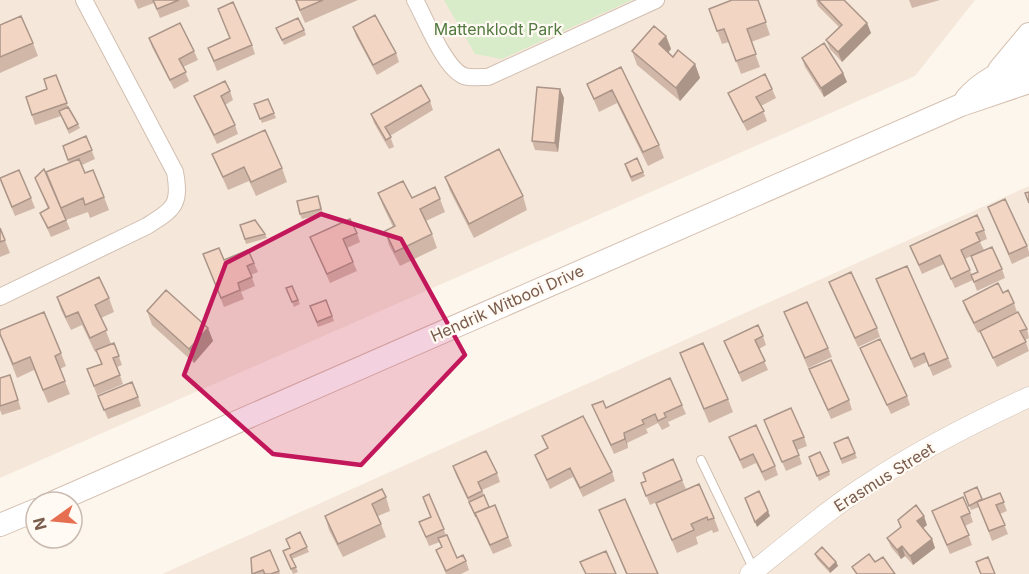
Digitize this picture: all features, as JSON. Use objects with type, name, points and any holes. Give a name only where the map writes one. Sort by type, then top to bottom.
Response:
[{"type":"main road","points":[[994,75],[1029,34]]},
{"type":"main road","name":"Hendrik Witbooi Drive","points":[[961,105],[977,87],[994,75],[1029,60]]},
{"type":"main road","name":"Hendrik Witbooi Drive","points":[[81,490],[961,105],[1029,82]]},
{"type":"main road","points":[[0,525],[24,515]]},
{"type":"street","points":[[0,297],[147,226],[169,213],[179,194],[175,172],[84,0]]},
{"type":"street","points":[[415,0],[448,62],[456,72],[465,76],[488,77],[656,0]]},
{"type":"street","name":"Erasmus Street","points":[[752,572],[869,483],[974,422],[1029,397]]},
{"type":"lane","points":[[701,460],[752,572]]},
{"type":"highlighted area","points":[[321,214],[401,239],[465,355],[361,465],[273,454],[184,375],[226,263]]},
{"type":"shaded area","points":[[0,0],[975,0],[915,76],[0,478]]},
{"type":"shaded area","points":[[1029,186],[1029,574],[162,574],[220,548]]},
{"type":"green space","name":"Mattenklodt Park","points":[[444,0],[632,0],[502,59],[475,54]]},
{"type":"building","points":[[153,0],[179,0],[157,9]]},
{"type":"building","points":[[296,0],[323,0],[300,10]]},
{"type":"building","points":[[732,0],[758,0],[766,22],[747,29],[756,54],[736,61],[724,29],[717,31],[709,9]]},
{"type":"building","points":[[818,0],[844,0],[867,23],[838,52],[826,40],[842,25]]},
{"type":"building","points":[[233,2],[252,45],[214,61],[208,48],[230,38],[218,9]]},
{"type":"building","points":[[375,15],[396,53],[373,65],[353,27]]},
{"type":"building","points":[[21,16],[33,43],[0,57],[0,25]]},
{"type":"building","points":[[298,18],[304,30],[282,40],[276,28]]},
{"type":"building","points":[[180,23],[194,51],[179,59],[186,72],[170,80],[149,38]]},
{"type":"building","points":[[654,26],[666,36],[659,44],[673,57],[678,50],[695,64],[676,88],[632,51]]},
{"type":"building","points":[[824,43],[843,73],[821,88],[802,58]]},
{"type":"building","points":[[621,67],[659,145],[643,152],[612,90],[594,99],[587,84]]},
{"type":"building","points":[[765,74],[772,89],[756,97],[764,111],[743,122],[728,93]]},
{"type":"building","points":[[56,75],[67,103],[32,115],[26,97],[47,89],[44,79]]},
{"type":"building","points":[[225,81],[230,91],[221,96],[235,125],[214,135],[194,96]]},
{"type":"building","points":[[421,85],[430,101],[385,127],[391,137],[386,140],[371,114]]},
{"type":"building","points":[[537,87],[560,89],[555,143],[532,141]]},
{"type":"building","points":[[268,99],[274,113],[260,119],[254,104]]},
{"type":"building","points":[[68,107],[78,124],[68,129],[59,111]]},
{"type":"building","points":[[265,130],[282,168],[251,182],[244,167],[223,177],[212,154]]},
{"type":"building","points":[[86,136],[92,150],[68,160],[63,146]]},
{"type":"building","points":[[499,149],[523,196],[469,224],[445,177]]},
{"type":"building","points":[[637,158],[643,172],[631,177],[625,164]]},
{"type":"building","points":[[79,159],[85,173],[93,170],[104,197],[85,205],[83,198],[61,208],[46,172]]},
{"type":"building","points":[[44,169],[66,220],[48,228],[40,213],[49,208],[35,178]]},
{"type":"building","points":[[19,170],[31,198],[12,207],[0,178]]},
{"type":"building","points":[[403,181],[412,198],[435,187],[440,199],[420,209],[432,234],[395,252],[385,231],[395,226],[378,193]]},
{"type":"building","points":[[318,196],[321,209],[300,214],[297,201]]},
{"type":"building","points":[[1005,199],[1027,246],[1009,254],[988,207]]},
{"type":"building","points":[[977,215],[984,230],[976,233],[980,241],[961,250],[970,270],[951,279],[940,255],[919,265],[910,246]]},
{"type":"building","points":[[350,219],[357,233],[343,239],[353,262],[327,274],[310,237]]},
{"type":"building","points":[[255,220],[265,234],[245,239],[240,225]]},
{"type":"building","points":[[0,228],[5,240],[0,242]]},
{"type":"building","points":[[992,247],[1002,269],[974,282],[971,275],[978,272],[971,256]]},
{"type":"building","points":[[219,248],[224,260],[248,250],[254,263],[247,266],[252,277],[238,283],[240,290],[221,298],[203,254]]},
{"type":"building","points":[[907,266],[948,358],[929,366],[924,353],[911,359],[876,279]]},
{"type":"building","points":[[851,272],[877,328],[855,338],[829,282]]},
{"type":"building","points":[[99,277],[109,298],[95,305],[107,330],[90,338],[78,312],[66,317],[57,297]]},
{"type":"building","points":[[998,283],[1003,293],[1008,290],[1014,303],[974,323],[963,301]]},
{"type":"building","points":[[292,286],[298,300],[292,302],[286,288]]},
{"type":"building","points":[[166,290],[208,328],[189,349],[147,311]]},
{"type":"building","points":[[326,300],[332,316],[317,322],[310,306]]},
{"type":"building","points":[[807,302],[828,348],[805,358],[784,312]]},
{"type":"building","points":[[44,312],[61,353],[55,356],[65,381],[43,390],[30,357],[13,364],[0,330]]},
{"type":"building","points":[[1018,312],[1027,329],[1020,331],[1026,342],[993,358],[980,331]]},
{"type":"building","points":[[758,325],[763,336],[755,340],[765,361],[739,373],[724,341]]},
{"type":"building","points":[[880,339],[907,396],[887,405],[860,348]]},
{"type":"building","points":[[114,343],[119,356],[113,358],[120,375],[94,386],[87,369],[102,364],[96,350]]},
{"type":"building","points":[[703,343],[728,399],[704,409],[680,353]]},
{"type":"building","points":[[831,360],[849,400],[828,410],[809,369]]},
{"type":"building","points":[[10,375],[18,400],[0,406],[0,378]]},
{"type":"building","points":[[670,378],[682,405],[664,413],[666,417],[658,421],[655,414],[642,420],[644,424],[624,433],[625,439],[611,445],[592,405],[603,401],[606,408]]},
{"type":"building","points":[[132,382],[138,397],[104,410],[98,396]]},
{"type":"building","points":[[791,408],[804,437],[793,441],[799,455],[782,462],[764,420]]},
{"type":"building","points":[[583,416],[612,472],[580,488],[570,468],[547,480],[535,455],[548,448],[542,436]]},
{"type":"building","points":[[756,425],[775,466],[762,472],[753,454],[740,460],[729,437]]},
{"type":"building","points":[[848,437],[855,453],[841,459],[834,443]]},
{"type":"building","points":[[486,451],[497,473],[478,482],[482,491],[468,498],[453,466]]},
{"type":"building","points":[[820,452],[829,471],[817,476],[809,457]]},
{"type":"building","points":[[673,459],[682,480],[646,496],[641,483],[646,481],[643,473]]},
{"type":"building","points":[[699,484],[714,518],[708,520],[707,517],[691,524],[694,530],[672,540],[656,503]]},
{"type":"building","points":[[977,487],[982,499],[969,506],[964,493]]},
{"type":"building","points":[[382,489],[386,497],[372,504],[381,524],[338,544],[325,516]]},
{"type":"building","points":[[759,491],[768,511],[755,522],[745,498]]},
{"type":"building","points":[[1000,493],[1004,502],[996,505],[1005,525],[989,531],[977,502]]},
{"type":"building","points":[[429,494],[444,529],[426,537],[419,522],[431,517],[423,497]]},
{"type":"building","points":[[484,495],[489,507],[475,513],[476,517],[469,502]]},
{"type":"building","points":[[963,497],[970,513],[961,517],[969,535],[947,545],[932,511]]},
{"type":"building","points":[[625,499],[658,574],[627,574],[599,510]]},
{"type":"building","points":[[495,505],[508,537],[490,545],[475,513]]},
{"type":"building","points":[[916,505],[924,516],[917,521],[932,539],[910,556],[902,546],[897,550],[887,538],[901,527],[898,520]]},
{"type":"building","points":[[300,532],[307,547],[290,555],[296,567],[291,569],[283,551],[290,548],[286,539]]},
{"type":"building","points":[[447,535],[457,558],[463,555],[466,561],[446,571],[436,550],[442,547],[438,538]]},
{"type":"building","points":[[822,547],[836,562],[829,569],[815,554]]},
{"type":"building","points":[[270,550],[279,571],[265,574],[263,570],[252,574],[251,558]]},
{"type":"building","points":[[606,551],[616,574],[586,574],[580,562]]},
{"type":"building","points":[[869,554],[875,562],[883,557],[895,574],[857,574],[852,567]]},
{"type":"building","points":[[988,557],[995,574],[981,574],[976,562]]}]
